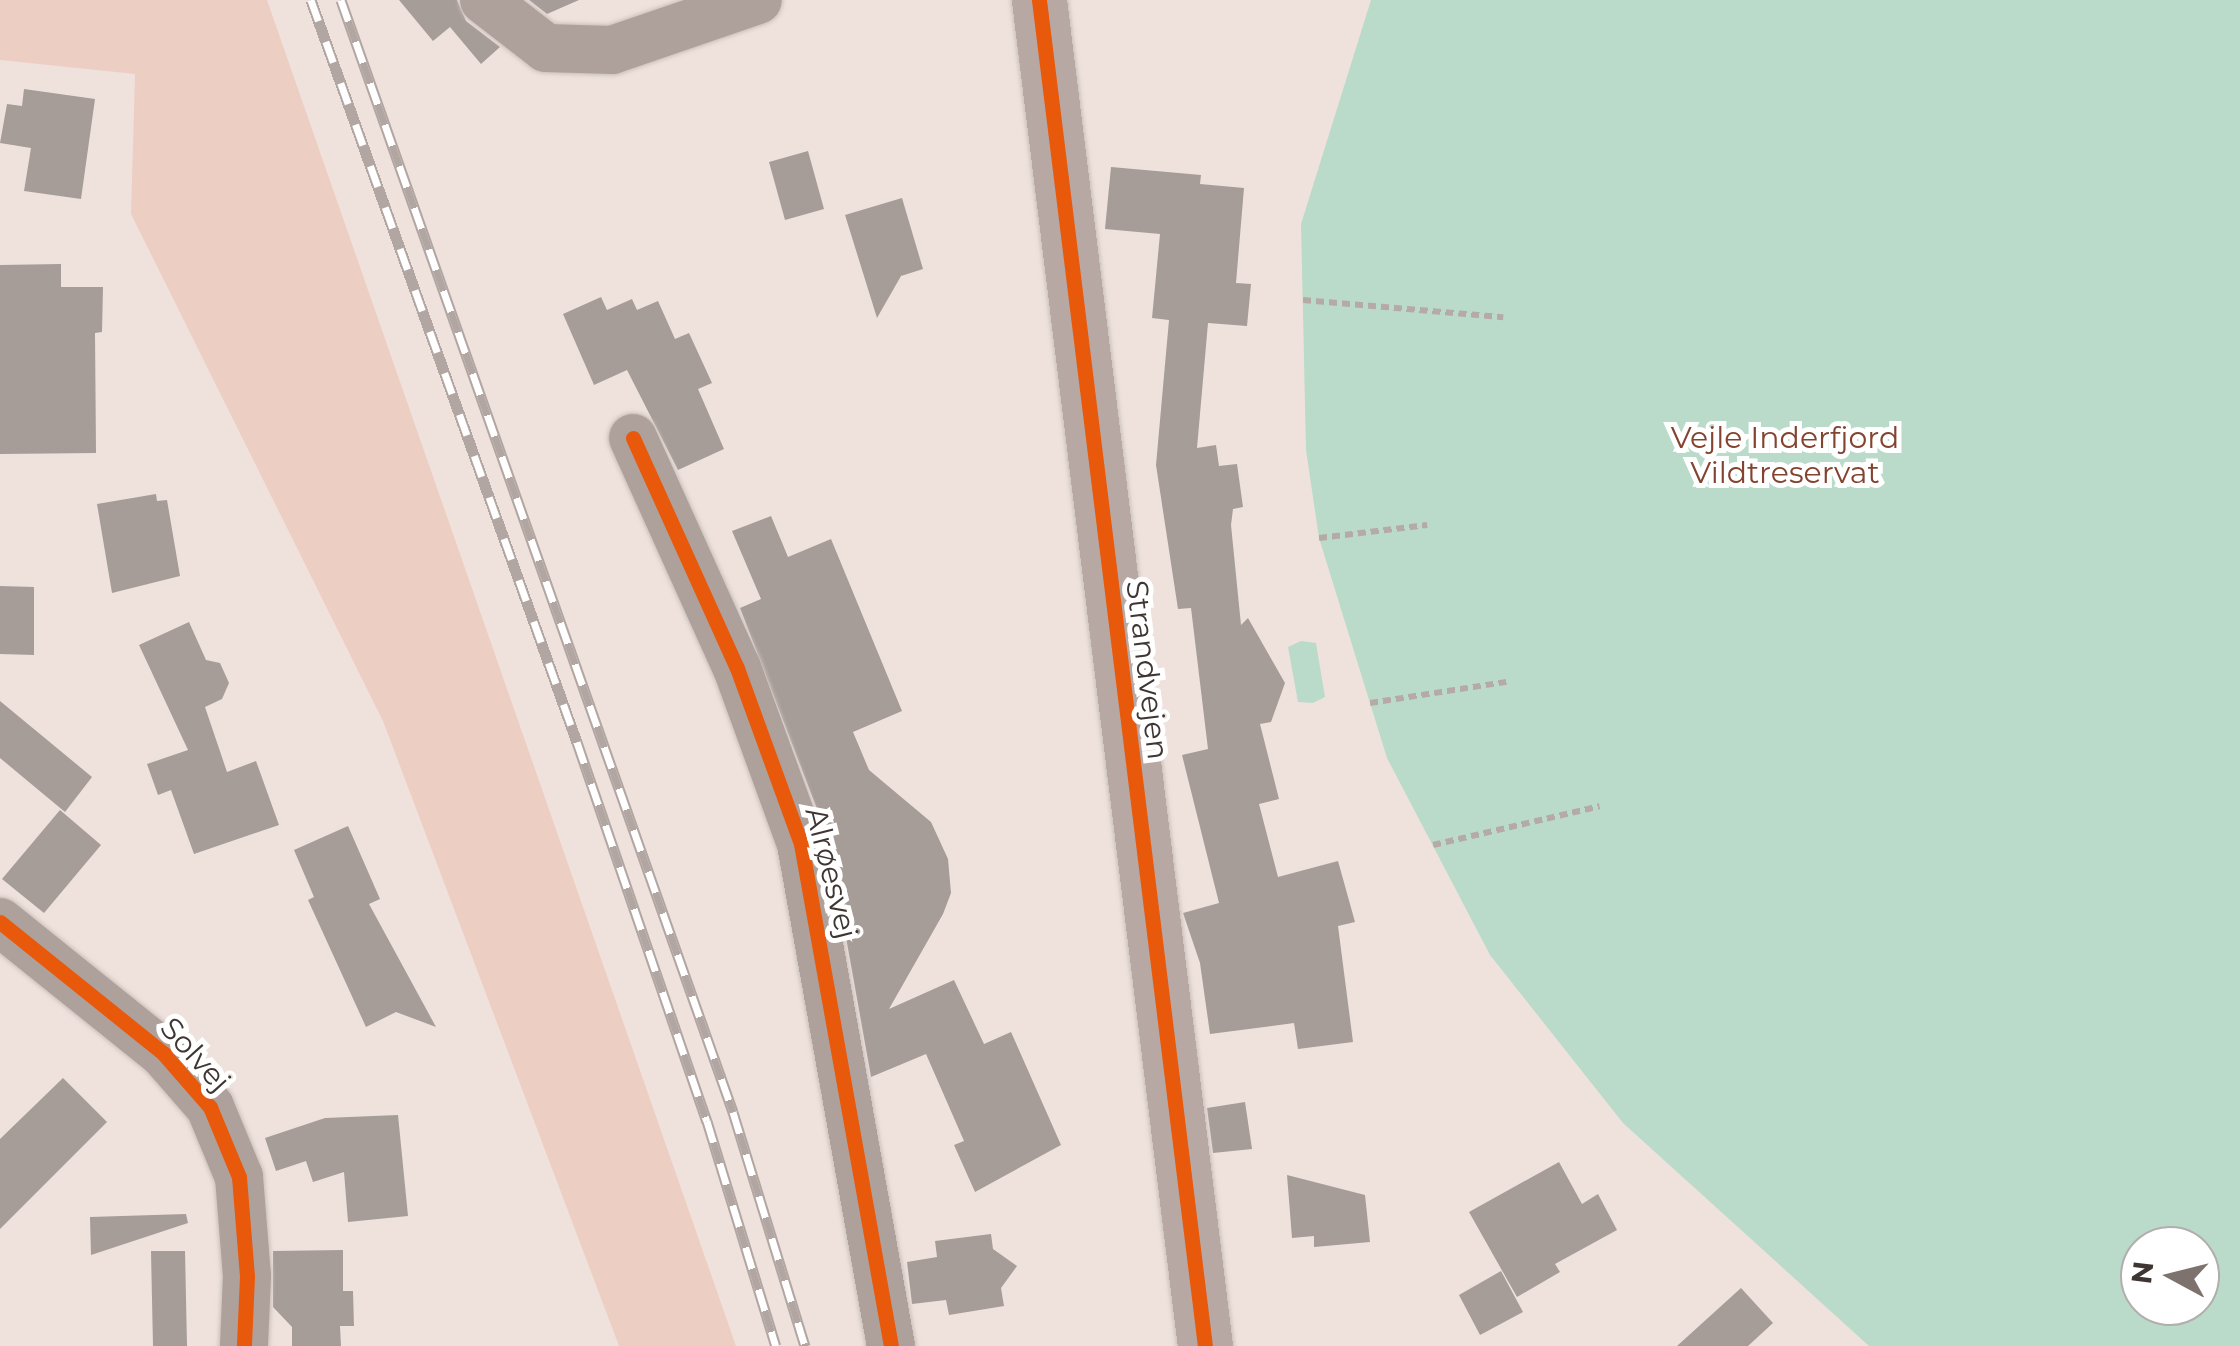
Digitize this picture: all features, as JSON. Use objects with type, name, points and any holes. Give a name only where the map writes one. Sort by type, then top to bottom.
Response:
[{"type":"street","points":[[484,0],[546,48],[612,50],[758,0]]},
{"type":"street","name":"Strandvejen","points":[[1039,0],[1205,1346]]},
{"type":"street","name":"Alrøesvej","points":[[632,438],[737,668],[800,844],[891,1346]]},
{"type":"street","name":"Solvej","points":[[0,922],[163,1053],[210,1107],[239,1178],[247,1276],[244,1346]]},
{"type":"path","points":[[1302,300],[1503,317]]},
{"type":"path","points":[[1318,538],[1426,525]]},
{"type":"path","points":[[1370,703],[1506,682]]},
{"type":"path","points":[[1432,845],[1600,806]]},
{"type":"shaded area","points":[[0,0],[267,0],[736,1346],[619,1346],[383,721],[131,214],[135,74],[0,60]]},
{"type":"shaded area","name":"Vejle Inderfjord Vildtreservat","points":[[1371,0],[2240,0],[2240,1346],[1869,1346],[1623,1123],[1490,955],[1387,758],[1319,538],[1306,450],[1301,224]]},
{"type":"shaded area","points":[[1301,641],[1316,643],[1325,697],[1313,703],[1298,702],[1288,647]]},
{"type":"building","points":[[399,0],[457,0],[466,21],[500,47],[481,64],[450,27],[433,41]]},
{"type":"building","points":[[529,0],[579,0],[547,14]]},
{"type":"building","points":[[24,89],[95,99],[81,199],[24,191],[31,148],[0,143],[7,104],[22,106]]},
{"type":"building","points":[[808,151],[824,209],[785,220],[769,162]]},
{"type":"building","points":[[1111,167],[1201,175],[1200,184],[1244,188],[1236,283],[1251,284],[1247,326],[1208,323],[1197,448],[1216,445],[1219,466],[1237,464],[1243,507],[1233,509],[1231,525],[1241,625],[1248,618],[1285,683],[1271,722],[1260,724],[1279,799],[1259,804],[1278,877],[1338,861],[1355,922],[1338,926],[1353,1042],[1298,1049],[1294,1023],[1210,1034],[1200,963],[1183,913],[1219,903],[1182,755],[1208,749],[1191,608],[1178,609],[1156,465],[1169,320],[1152,318],[1160,234],[1105,229]]},
{"type":"building","points":[[902,198],[923,269],[901,276],[877,318],[845,215]]},
{"type":"building","points":[[61,264],[61,287],[103,287],[102,332],[95,333],[96,453],[0,454],[0,265]]},
{"type":"building","points":[[601,297],[607,310],[632,299],[637,310],[658,301],[675,339],[689,333],[712,383],[698,389],[724,449],[678,470],[627,370],[594,385],[563,314]]},
{"type":"building","points":[[156,494],[157,501],[167,500],[180,576],[112,593],[97,504]]},
{"type":"building","points":[[771,516],[788,557],[831,539],[902,711],[853,732],[869,770],[931,822],[948,859],[951,893],[943,914],[889,1009],[954,980],[984,1044],[1011,1032],[1061,1145],[975,1192],[954,1145],[964,1141],[926,1054],[871,1077],[845,932],[850,931],[827,835],[740,608],[761,599],[732,531]]},
{"type":"building","points":[[0,586],[34,587],[34,655],[0,654]]},
{"type":"building","points":[[189,622],[206,660],[220,663],[229,683],[222,699],[205,707],[227,772],[256,761],[279,825],[194,854],[171,790],[158,795],[147,764],[188,750],[139,645]]},
{"type":"building","points":[[0,701],[92,777],[65,812],[0,758]]},
{"type":"building","points":[[60,810],[101,845],[44,913],[2,879]]},
{"type":"building","points":[[348,826],[380,899],[369,904],[436,1027],[396,1012],[366,1027],[308,900],[314,897],[294,850]]},
{"type":"building","points":[[63,1078],[107,1122],[0,1229],[0,1139]]},
{"type":"building","points":[[1245,1102],[1252,1149],[1213,1153],[1207,1108]]},
{"type":"building","points":[[398,1115],[408,1216],[348,1222],[344,1172],[313,1182],[306,1161],[276,1171],[265,1138],[325,1118]]},
{"type":"building","points":[[1559,1162],[1582,1204],[1598,1194],[1617,1230],[1555,1264],[1560,1272],[1517,1297],[1469,1212]]},
{"type":"building","points":[[1287,1175],[1365,1195],[1370,1242],[1314,1247],[1314,1236],[1292,1238]]},
{"type":"building","points":[[186,1214],[188,1223],[91,1255],[90,1217]]},
{"type":"building","points":[[991,1234],[993,1249],[1017,1266],[1001,1288],[1004,1306],[949,1315],[946,1300],[912,1304],[907,1262],[937,1257],[935,1241]]},
{"type":"building","points":[[343,1250],[343,1291],[353,1291],[354,1326],[340,1326],[341,1346],[292,1346],[292,1327],[273,1307],[273,1251]]},
{"type":"building","points":[[151,1251],[185,1251],[187,1346],[153,1346]]},
{"type":"building","points":[[1501,1271],[1523,1312],[1480,1335],[1459,1295]]},
{"type":"building","points":[[1741,1288],[1773,1323],[1748,1346],[1677,1346]]},
{"type":"railway","points":[[311,0],[577,742],[707,1121],[776,1346]]},
{"type":"railway","points":[[341,0],[733,1112],[805,1346]]},
{"type":"cycle path","points":[[1039,0],[1205,1346]]},
{"type":"cycle path","points":[[633,438],[737,668],[801,844],[891,1346]]},
{"type":"cycle path","points":[[0,922],[163,1053],[210,1107],[239,1177],[247,1276],[244,1346]]}]
